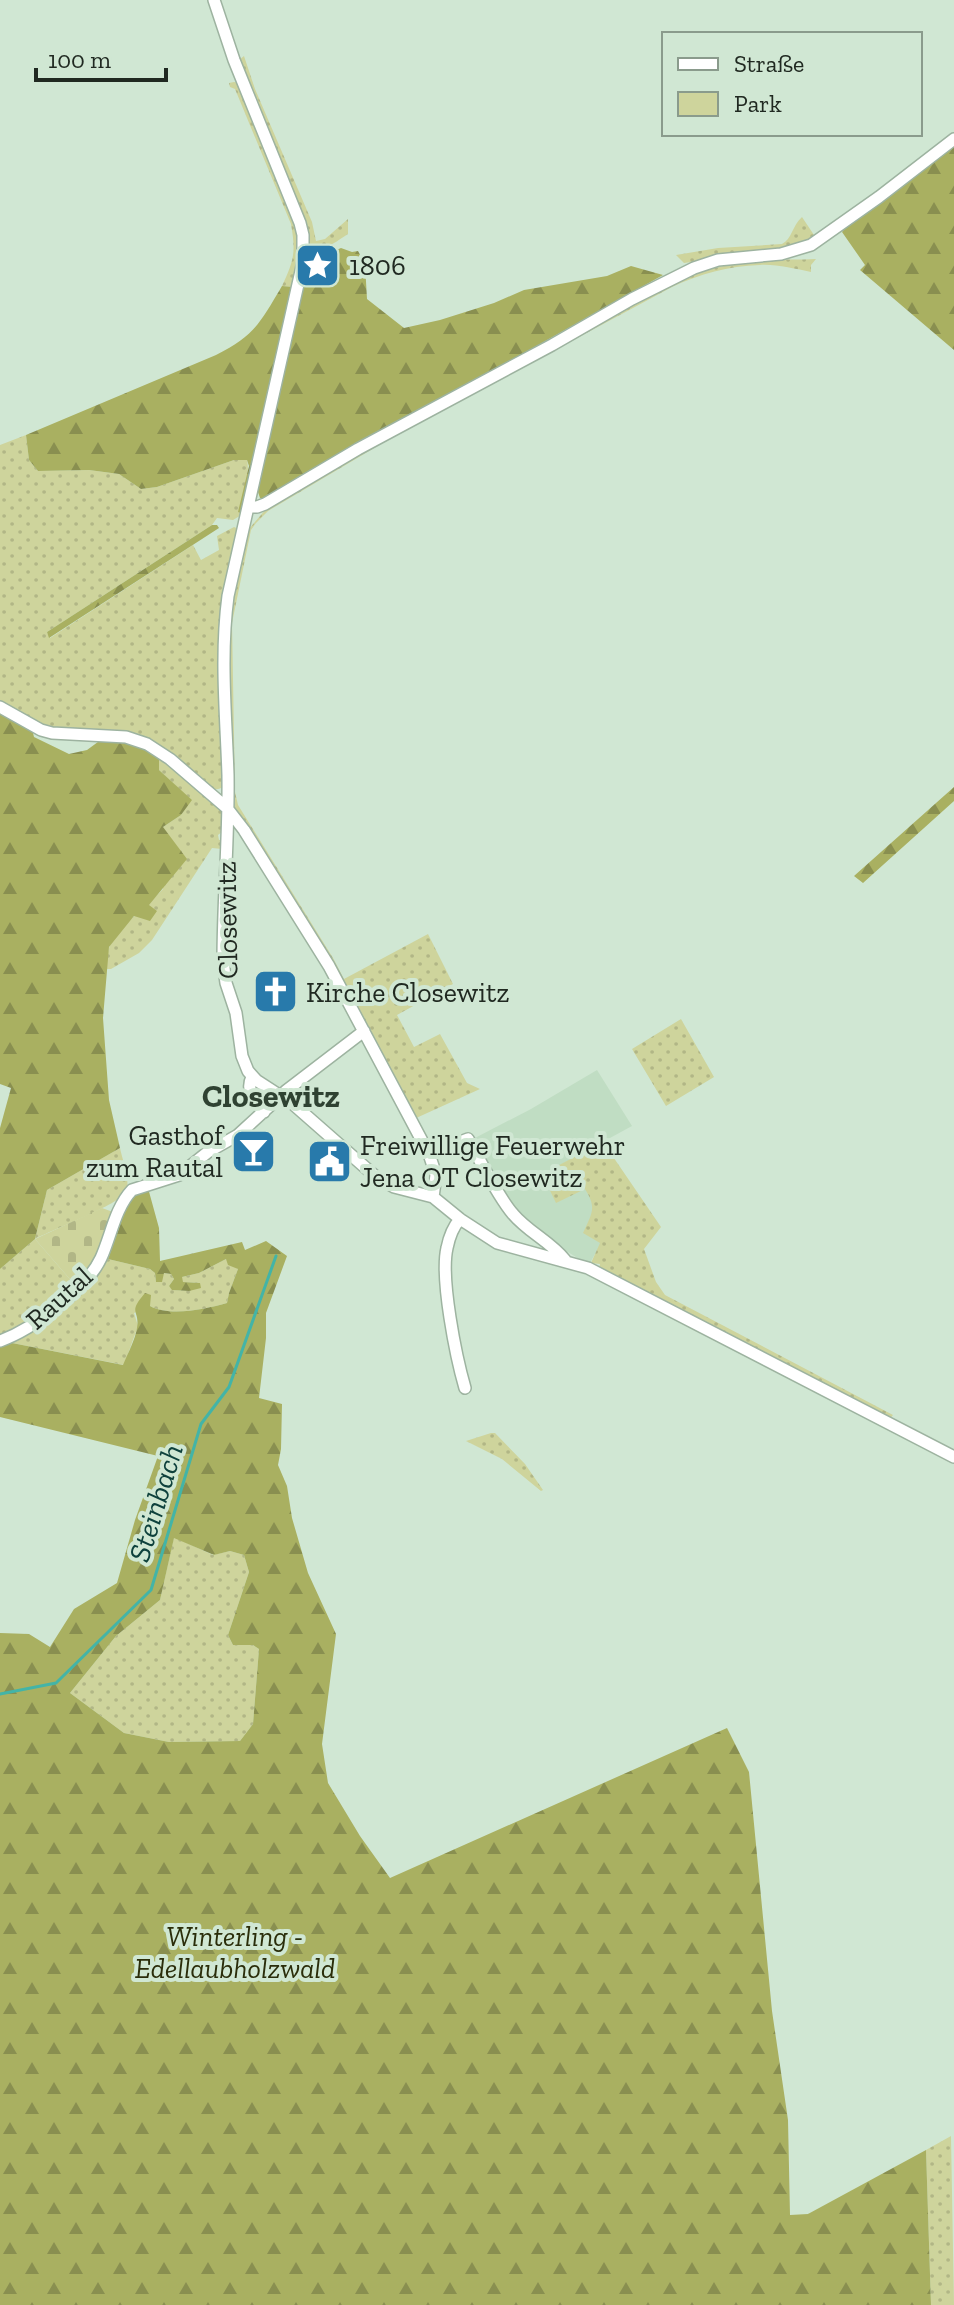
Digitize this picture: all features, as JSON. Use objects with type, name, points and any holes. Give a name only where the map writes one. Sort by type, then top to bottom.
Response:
[{"type":"street","name":"Closewitz","points":[[214,0],[234,60],[303,235],[303,262],[228,596],[224,635],[227,808],[223,961],[226,983],[236,1013],[242,1056],[252,1077],[250,1093],[264,1112]]},
{"type":"street","points":[[249,507],[265,504],[358,449],[694,268],[718,260],[781,254],[811,245],[954,139]]},
{"type":"street","points":[[0,707],[52,733],[126,737],[147,744],[170,759],[227,808],[288,899],[364,1031],[429,1154],[436,1175],[433,1197]]},
{"type":"street","name":"Rautal","points":[[0,1341],[28,1328],[89,1277],[132,1190],[179,1175],[208,1152],[238,1135],[364,1031]]},
{"type":"street","points":[[252,1077],[282,1096],[375,1176],[394,1187],[433,1197],[497,1243],[591,1269],[954,1457]]},
{"type":"street","points":[[429,1154],[468,1139],[512,1213],[540,1239],[554,1247],[565,1260]]},
{"type":"street","points":[[460,1219],[454,1226],[446,1249],[445,1278],[465,1388]]},
{"type":"shaded area","points":[[597,1070],[632,1126],[542,1175],[585,1188],[592,1199],[601,1243],[589,1265],[540,1235],[514,1210],[473,1139]]},
{"type":"green space","points":[[244,56],[312,222],[316,241],[325,239],[348,219],[348,234],[326,247],[311,249],[308,244],[304,222],[289,181],[239,60]]},
{"type":"green space","points":[[229,83],[239,83],[298,232],[298,260],[293,287],[282,286],[293,256],[291,224],[235,89],[230,87]]},
{"type":"green space","points":[[954,143],[954,350],[860,270],[865,265],[842,232],[848,224]]},
{"type":"green space","points":[[802,217],[816,238],[796,247],[684,263],[676,255],[718,248],[782,244]]},
{"type":"green space","points":[[341,248],[358,251],[365,264],[367,299],[404,328],[494,303],[524,290],[607,276],[631,266],[663,275],[266,498],[260,498],[257,489],[305,275],[325,255]]},
{"type":"green space","points":[[816,259],[811,265],[811,272],[772,265],[737,267],[693,278],[672,287],[386,441],[268,511],[251,530],[232,623],[235,792],[238,805],[344,979],[428,934],[453,984],[397,1015],[414,1047],[440,1034],[467,1083],[480,1089],[414,1119],[232,807],[227,649],[232,597],[248,530],[267,508],[360,452],[672,283],[740,263]]},
{"type":"green space","points":[[282,286],[293,287],[243,514],[238,512],[249,466],[247,460],[234,460],[157,487],[141,489],[119,474],[89,470],[38,471],[29,460],[26,435],[229,348],[255,327]]},
{"type":"green space","points":[[26,435],[29,460],[38,471],[89,470],[119,474],[141,489],[157,487],[234,460],[247,460],[243,514],[233,520],[217,518],[212,525],[47,632],[50,638],[193,545],[201,560],[219,550],[217,536],[234,527],[241,530],[225,596],[224,786],[221,788],[210,788],[173,756],[51,730],[0,703],[0,445]]},
{"type":"green space","points":[[212,525],[219,528],[49,638],[47,632]]},
{"type":"green space","points":[[2,713],[32,729],[34,737],[69,754],[87,750],[102,739],[135,744],[159,756],[159,770],[192,800],[181,815],[163,827],[187,859],[149,905],[157,911],[150,921],[134,916],[109,947],[103,1018],[109,1100],[120,1148],[47,1190],[35,1239],[0,1269],[0,1128],[11,1088],[0,1084]]},
{"type":"green space","points":[[159,756],[217,804],[223,814],[223,831],[218,835],[219,840],[224,840],[222,849],[212,848],[152,940],[139,953],[106,969],[112,941],[163,889],[163,827],[181,815],[191,800],[159,770]]},
{"type":"green space","points":[[954,787],[954,801],[863,883],[854,876]]},
{"type":"green space","points":[[681,1019],[714,1077],[666,1106],[632,1049]]},
{"type":"green space","points":[[603,1142],[661,1227],[644,1249],[656,1282],[665,1295],[893,1415],[889,1420],[599,1269],[600,1264],[591,1263],[600,1243],[583,1233],[592,1211],[589,1196],[585,1189],[556,1203],[542,1174]]},
{"type":"green space","points":[[120,1148],[127,1176],[126,1192],[99,1210],[35,1239],[47,1190]]},
{"type":"green space","name":"Winterling - Edellaubholzwald","points":[[148,1188],[159,1228],[160,1261],[242,1242],[245,1250],[266,1241],[287,1256],[266,1313],[259,1398],[282,1404],[278,1465],[287,1486],[292,1518],[308,1573],[336,1634],[322,1744],[328,1783],[390,1878],[727,1728],[749,1772],[772,2011],[788,2120],[790,2215],[808,2214],[926,2150],[931,2305],[0,2305],[0,1633],[29,1634],[50,1647],[74,1609],[117,1583],[158,1456],[0,1417],[0,1344],[7,1342],[123,1365],[136,1333],[135,1308],[145,1293],[151,1295],[150,1306],[168,1311],[227,1303],[238,1269],[228,1265],[226,1259],[199,1273],[182,1277],[183,1282],[200,1283],[201,1288],[189,1291],[172,1290],[169,1286],[174,1279],[171,1274],[164,1273],[162,1282],[156,1282],[155,1273],[150,1269],[108,1259],[133,1195]],"holes":[[[174,1538],[214,1555],[230,1551],[244,1555],[249,1572],[228,1635],[233,1645],[253,1645],[259,1649],[253,1724],[240,1741],[169,1742],[124,1733],[70,1693],[116,1636],[160,1600]]]},
{"type":"green space","points":[[102,1208],[113,1212],[95,1260],[75,1285],[35,1239]]},
{"type":"green space","points":[[35,1239],[75,1285],[42,1314],[0,1337],[0,1269]]},
{"type":"green space","points":[[108,1259],[150,1269],[155,1273],[156,1282],[164,1273],[171,1274],[174,1279],[169,1286],[173,1290],[189,1291],[200,1283],[182,1282],[182,1277],[199,1273],[226,1259],[238,1269],[227,1303],[178,1311],[150,1306],[134,1313],[138,1326],[124,1365],[7,1342],[92,1280]]},
{"type":"green space","points":[[495,1433],[525,1464],[543,1490],[502,1459],[466,1441]]},
{"type":"green space","points":[[174,1537],[213,1555],[230,1551],[244,1555],[249,1572],[228,1635],[233,1645],[253,1645],[259,1649],[253,1724],[240,1741],[169,1742],[124,1733],[70,1693],[116,1636],[160,1600]]},
{"type":"green space","points":[[951,2136],[954,2305],[931,2305],[926,2150]]},
{"type":"waterway","name":"Steinbach","points":[[0,1694],[56,1683],[151,1590],[201,1424],[229,1387],[276,1256]]},
{"type":"place","name":"1806","points":[[318,265]]},
{"type":"place","name":"Kirche Closewitz","points":[[275,992]]},
{"type":"place","name":"Gasthof zum Rautal","points":[[254,1151]]},
{"type":"place","name":"Freiwillige Feuerwehr Jena OT Closewitz","points":[[329,1161]]},
{"type":"district","name":"Closewitz","points":[[271,1096]]}]
